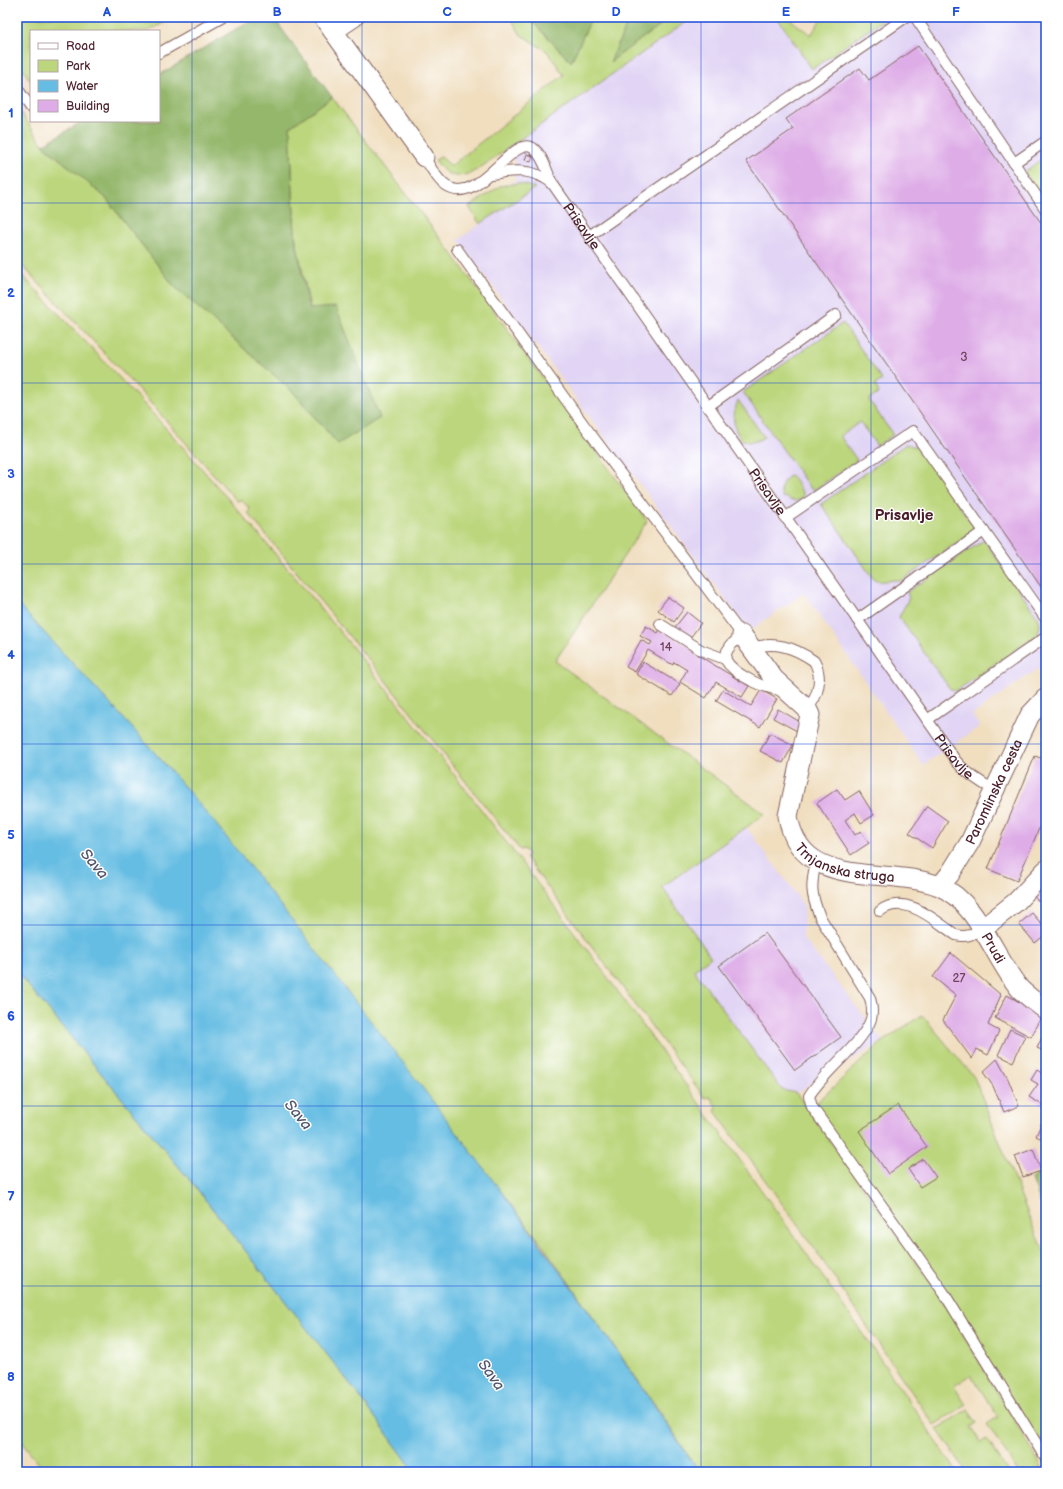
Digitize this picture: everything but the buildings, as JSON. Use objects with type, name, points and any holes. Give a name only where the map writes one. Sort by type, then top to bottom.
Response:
[{"type":"street","points":[[328,24],[354,17]]},
{"type":"street","name":"Prisavlje","points":[[328,24],[424,157]]},
{"type":"street","points":[[747,641],[784,690],[807,709]]},
{"type":"street","name":"Paromlinska cesta","points":[[940,886],[962,858],[1030,715],[1046,698]]},
{"type":"street","name":"Trnjanska struga","points":[[807,709],[810,721],[788,816],[790,830],[795,842],[816,860],[832,868],[850,873],[911,878],[940,886]]},
{"type":"street","points":[[982,929],[1016,902],[1046,870]]},
{"type":"street","name":"Prudi","points":[[940,886],[964,904],[1021,990],[1046,1010]]},
{"type":"lane","points":[[160,52],[224,17]]},
{"type":"lane","points":[[589,236],[906,17]]},
{"type":"lane","points":[[915,17],[1046,210]]},
{"type":"lane","points":[[17,88],[30,107]]},
{"type":"lane","points":[[1014,163],[1046,142]]},
{"type":"lane","name":"Prisavlje","points":[[424,157],[442,182],[454,190],[475,185],[491,174],[504,160],[518,149],[526,146],[532,147],[539,154],[552,183],[707,407],[956,761],[966,772],[994,790]]},
{"type":"lane","name":"Prisavlje","points":[[491,174],[506,172],[534,173],[552,183]]},
{"type":"lane","points":[[457,250],[584,425],[747,641]]},
{"type":"lane","points":[[707,407],[836,316]]},
{"type":"lane","points":[[785,518],[914,431],[1046,619]]},
{"type":"lane","points":[[857,620],[984,531]]},
{"type":"lane","points":[[660,624],[701,650],[725,659],[730,667],[764,687],[775,690],[784,690]]},
{"type":"lane","points":[[927,720],[1046,637]]},
{"type":"lane","points":[[725,659],[727,651],[731,645],[747,641],[785,646],[814,661],[819,676],[818,688],[812,704],[807,709]]},
{"type":"lane","points":[[816,860],[811,885],[814,903],[820,917],[870,998],[872,1008],[871,1019],[865,1032],[816,1085],[809,1096],[812,1107],[944,1293],[1046,1458]]},
{"type":"lane","points":[[880,911],[888,906],[897,905],[921,910],[956,935],[961,936],[974,934],[982,929]]},
{"type":"shaded area","points":[[671,17],[777,17],[812,69],[887,17],[1046,17],[1046,663],[972,715],[980,726],[923,765],[804,593],[749,631],[458,240],[480,224],[469,207],[500,186],[515,182],[515,162],[507,149],[498,155]]},
{"type":"shaded area","points":[[746,827],[804,905],[803,938],[883,1041],[796,1093],[782,1090],[694,970],[711,958],[662,888]]},
{"type":"green space","points":[[17,17],[174,17],[151,30],[30,30],[30,80],[17,60]]},
{"type":"green space","points":[[256,17],[273,17],[332,97],[290,127],[295,235],[309,309],[336,307],[380,418],[338,444],[293,392],[174,286],[105,197],[43,145],[81,122],[160,122],[160,74]]},
{"type":"green space","points":[[510,17],[528,17],[571,62],[592,17],[630,17],[611,61],[671,17],[693,17],[477,170],[464,175],[453,176],[444,171],[435,160],[441,157],[451,166],[564,75],[547,51],[521,35]]},
{"type":"green space","points":[[528,17],[592,17],[571,62]]},
{"type":"green space","points":[[630,17],[671,17],[610,62]]},
{"type":"green space","points":[[777,17],[787,17],[811,35],[822,17],[887,17],[812,69]]},
{"type":"green space","points":[[332,97],[453,255],[647,521],[555,661],[765,814],[662,887],[711,957],[694,970],[782,1090],[796,1093],[939,1295],[1045,1472],[1018,1472],[987,1424],[998,1417],[971,1375],[954,1386],[966,1405],[934,1425],[812,1245],[715,1111],[717,1108],[710,1097],[705,1098],[526,858],[528,854],[524,849],[520,850],[377,670],[248,513],[250,509],[241,500],[237,501],[140,391],[17,260],[17,107],[43,145],[105,197],[174,286],[293,392],[338,444],[295,235],[290,127]]},
{"type":"green space","points":[[1046,156],[1046,202],[1024,172]]},
{"type":"green space","points":[[519,183],[535,188],[480,224],[469,207],[500,186]]},
{"type":"green space","points":[[17,270],[195,461],[316,602],[433,747],[546,895],[657,1045],[809,1257],[957,1472],[699,1472],[661,1413],[542,1244],[165,764],[17,603]]},
{"type":"green space","points":[[843,323],[882,380],[875,385],[879,393],[869,400],[893,435],[877,446],[860,422],[840,436],[857,460],[814,490],[810,488],[743,392]]},
{"type":"green space","points":[[738,400],[764,437],[752,442],[747,442],[739,436],[735,426],[734,417]]},
{"type":"green space","points":[[906,444],[916,447],[924,454],[976,530],[901,581],[877,581],[874,580],[821,504]]},
{"type":"green space","points":[[791,475],[803,493],[803,498],[797,501],[790,500],[786,497],[783,498],[781,491],[785,480]]},
{"type":"green space","points":[[984,540],[1039,619],[1040,627],[1037,635],[956,691],[950,689],[899,617],[909,598],[907,592]]},
{"type":"green space","points":[[17,972],[193,1184],[355,1390],[415,1472],[45,1472],[17,1435]]},
{"type":"green space","points":[[922,1015],[974,1077],[1037,1237],[1046,1255],[1046,1449],[812,1107],[883,1041]]},
{"type":"green space","points":[[1046,1168],[1046,1218],[1032,1179]]},
{"type":"green space","points":[[968,1409],[977,1423],[971,1427],[981,1442],[987,1439],[1008,1472],[967,1472],[937,1429]]},
{"type":"water","name":"Sava","points":[[17,603],[164,763],[261,880],[400,1058],[532,1233],[617,1351],[699,1472],[415,1472],[355,1390],[193,1184],[17,972]]},
{"type":"district","name":"Prisavlje","points":[[904,515]]}]
